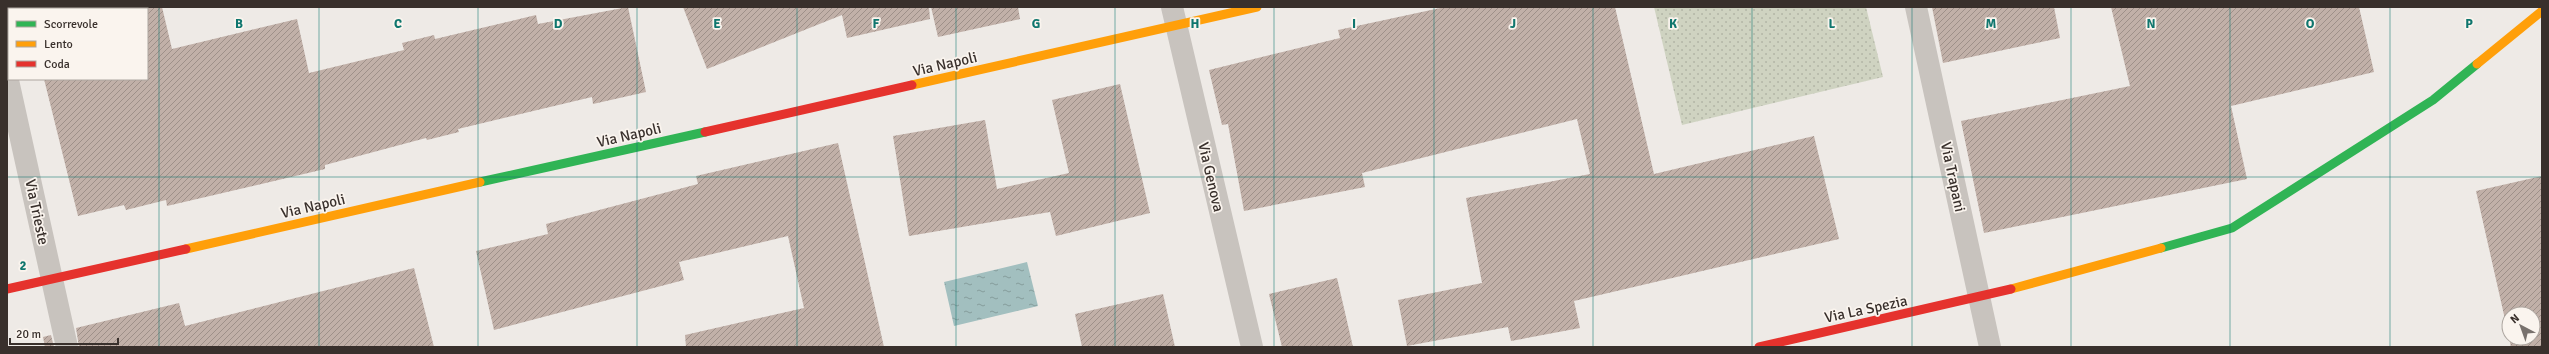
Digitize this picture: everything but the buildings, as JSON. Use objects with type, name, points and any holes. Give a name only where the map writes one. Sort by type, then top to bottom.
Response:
[{"type":"street","name":"Via Napoli","points":[[7,289],[1174,17],[1257,7]]},
{"type":"street","name":"Via Trapani","points":[[1916,7],[1990,347]]},
{"type":"street","name":"Via La Spezia","points":[[1759,347],[1980,298],[2232,228],[2433,100],[2542,11]]},
{"type":"street","name":"Via Genova","points":[[1174,17],[1252,347]]},
{"type":"street","name":"Via Trieste","points":[[7,76],[67,347]]},
{"type":"green space","points":[[1654,7],[1866,7],[1883,77],[1682,125]]},
{"type":"water","points":[[1027,262],[1038,306],[954,326],[944,282]]},
{"type":"traffic: fast","points":[[2161,248],[2232,228],[2433,100],[2477,64]]},
{"type":"traffic: fast","points":[[480,182],[705,132]]},
{"type":"traffic: slow","points":[[912,85],[1257,7]]},
{"type":"traffic: slow","points":[[2477,64],[2542,11]]},
{"type":"traffic: slow","points":[[186,249],[480,182]]},
{"type":"traffic: slow","points":[[2011,289],[2161,248]]},
{"type":"traffic: jam","points":[[705,132],[912,85]]},
{"type":"traffic: jam","points":[[7,289],[186,249]]},
{"type":"traffic: jam","points":[[1759,347],[2011,289]]}]
